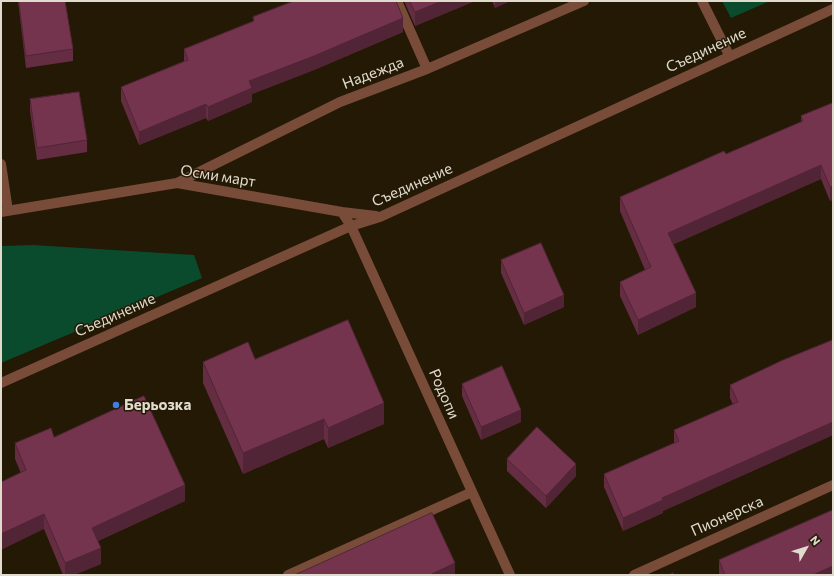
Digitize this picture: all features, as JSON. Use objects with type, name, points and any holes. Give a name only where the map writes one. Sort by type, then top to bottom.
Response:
[{"type":"street","points":[[397,1],[427,69]]},
{"type":"street","name":"Надежда","points":[[177,183],[340,102],[427,69],[584,1]]},
{"type":"street","points":[[702,1],[729,55]]},
{"type":"street","name":"Съединение","points":[[1,383],[351,226],[380,217],[729,55],[833,9]]},
{"type":"street","points":[[1,164],[5,212]]},
{"type":"street","name":"Осми март","points":[[5,212],[177,183],[342,212],[380,217]]},
{"type":"street","points":[[342,212],[351,226]]},
{"type":"street","name":"Родопи","points":[[351,226],[510,575]]},
{"type":"street","name":"Пионерска","points":[[634,575],[833,485]]},
{"type":"street","points":[[288,575],[472,492]]},
{"type":"green space","points":[[722,1],[770,1],[731,18]]},
{"type":"green space","points":[[33,245],[194,255],[202,278],[1,363],[1,246]]},
{"type":"building","points":[[19,1],[65,1],[73,49],[26,56]]},
{"type":"building","points":[[294,1],[396,1],[403,18],[314,56],[249,81],[252,88],[208,107],[206,104],[139,132],[121,87],[188,60],[184,49],[254,21],[253,17]]},
{"type":"building","points":[[410,1],[442,1],[415,12]]},
{"type":"building","points":[[79,92],[87,140],[37,148],[30,99]]},
{"type":"building","points":[[833,103],[833,186],[830,187],[821,165],[668,233],[696,293],[638,320],[620,282],[651,267],[620,197],[724,151],[726,154],[803,121],[801,116]]},
{"type":"building","points":[[541,243],[564,295],[524,313],[501,260]]},
{"type":"building","points":[[348,320],[384,403],[328,428],[324,419],[243,453],[203,362],[248,342],[255,359]]},
{"type":"building","points":[[833,340],[833,422],[662,498],[663,500],[623,518],[604,474],[679,441],[674,430],[738,402],[730,385],[783,360]]},
{"type":"building","points":[[502,366],[521,410],[481,427],[462,384]]},
{"type":"building","points":[[144,396],[185,485],[92,528],[101,548],[65,563],[44,514],[1,534],[1,482],[26,470],[15,443],[51,428],[54,437]]},
{"type":"building","points":[[537,427],[576,464],[546,496],[507,459]]},
{"type":"building","points":[[833,510],[833,566],[813,575],[725,575],[719,560]]},
{"type":"building","points":[[432,513],[455,563],[430,575],[295,575]]},
{"type":"place","name":"Берьозка","points":[[116,405]]}]
